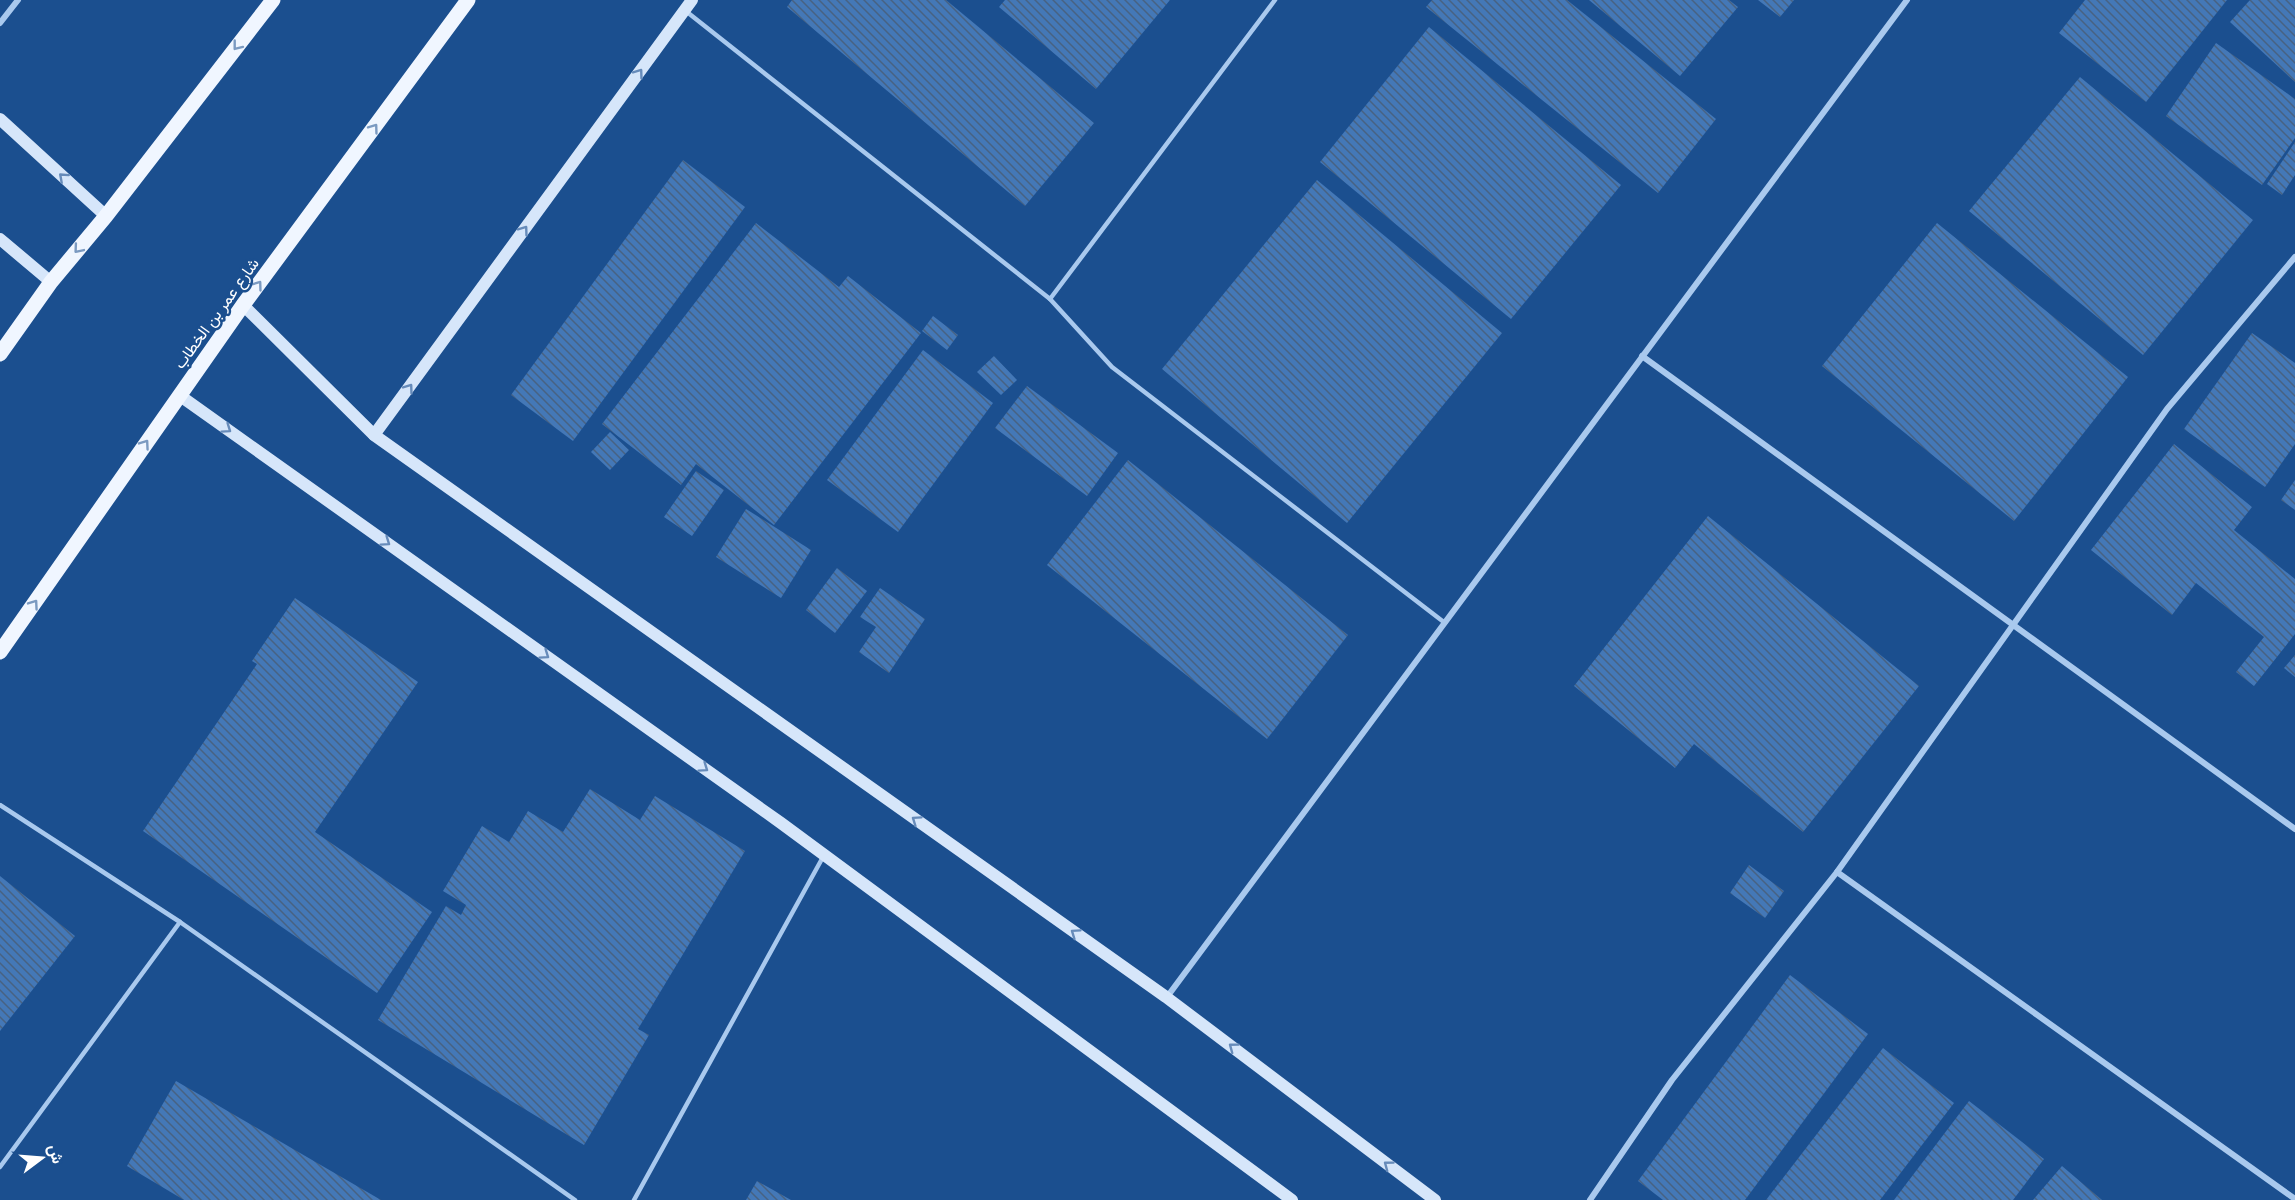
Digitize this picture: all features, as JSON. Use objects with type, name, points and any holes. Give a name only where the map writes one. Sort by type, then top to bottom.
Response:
[{"type":"main road","points":[[0,354],[51,282],[106,216],[273,0]]},
{"type":"main road","name":"شارع عمر بن الخطاب","points":[[0,652],[243,305],[468,0]]},
{"type":"street","points":[[0,23],[18,0]]},
{"type":"street","points":[[1166,997],[1906,0]]},
{"type":"street","points":[[374,435],[688,5]]},
{"type":"street","points":[[0,120],[106,216]]},
{"type":"street","points":[[0,239],[51,282]]},
{"type":"street","points":[[1590,1200],[1672,1080],[1837,872],[2167,409],[2295,258]]},
{"type":"street","points":[[243,305],[374,435],[1166,997],[1435,1200]]},
{"type":"street","points":[[1642,356],[2295,829]]},
{"type":"street","points":[[179,395],[824,855],[1292,1200]]},
{"type":"street","points":[[1837,872],[2295,1199]]},
{"type":"lane","points":[[1050,299],[1275,0]]},
{"type":"lane","points":[[688,5],[1050,299],[1112,367],[1444,622]]},
{"type":"lane","points":[[0,805],[180,922],[575,1200]]},
{"type":"lane","points":[[634,1200],[824,855]]},
{"type":"lane","points":[[0,1167],[180,922]]},
{"type":"building","points":[[792,0],[946,0],[1094,123],[1025,206],[787,7]]},
{"type":"building","points":[[1005,0],[1170,0],[1096,89],[999,7]]},
{"type":"building","points":[[1432,0],[1567,0],[1716,119],[1658,193],[1426,7]]},
{"type":"building","points":[[1589,0],[1729,0],[1738,7],[1680,76]]},
{"type":"building","points":[[1758,0],[1794,0],[1780,17]]},
{"type":"building","points":[[2085,0],[2227,0],[2146,102],[2059,33]]},
{"type":"building","points":[[2250,0],[2295,0],[2295,82],[2230,22]]},
{"type":"building","points":[[1429,27],[1621,185],[1511,319],[1320,162]]},
{"type":"building","points":[[2216,43],[2295,99],[2295,138],[2262,185],[2166,116]]},
{"type":"building","points":[[2080,77],[2253,220],[2143,355],[1969,211]]},
{"type":"building","points":[[2295,142],[2295,175],[2282,195],[2267,184]]},
{"type":"building","points":[[683,160],[745,207],[573,441],[511,395]]},
{"type":"building","points":[[1317,180],[1502,333],[1347,523],[1162,369]]},
{"type":"building","points":[[756,223],[839,287],[848,276],[921,333],[774,525],[696,464],[681,485],[602,424]]},
{"type":"building","points":[[1937,223],[2128,377],[2014,521],[1822,366]]},
{"type":"building","points":[[933,316],[958,335],[947,350],[922,331]]},
{"type":"building","points":[[2252,333],[2295,363],[2295,444],[2265,487],[2184,429]]},
{"type":"building","points":[[923,350],[993,403],[898,532],[827,480]]},
{"type":"building","points":[[994,356],[1017,380],[1001,395],[977,372]]},
{"type":"building","points":[[1027,386],[1118,453],[1087,496],[995,428]]},
{"type":"building","points":[[610,432],[629,450],[610,470],[591,452]]},
{"type":"building","points":[[2174,444],[2252,507],[2234,530],[2295,579],[2295,634],[2254,686],[2236,672],[2264,637],[2196,583],[2172,615],[2091,550]]},
{"type":"building","points":[[1128,460],[1348,635],[1267,739],[1047,565]]},
{"type":"building","points":[[696,471],[724,490],[692,536],[664,517]]},
{"type":"building","points":[[2295,480],[2295,510],[2281,500]]},
{"type":"building","points":[[746,509],[811,550],[781,598],[716,557]]},
{"type":"building","points":[[1708,516],[1919,686],[1803,832],[1694,744],[1675,768],[1574,686]]},
{"type":"building","points":[[837,568],[867,591],[835,633],[806,610]]},
{"type":"building","points":[[880,588],[925,619],[889,673],[859,652],[876,627],[860,617]]},
{"type":"building","points":[[295,598],[418,682],[315,832],[432,912],[377,993],[143,831],[257,664],[252,661]]},
{"type":"building","points":[[2295,655],[2295,677],[2284,668]]},
{"type":"building","points":[[590,789],[640,820],[655,796],[745,851],[638,1029],[649,1035],[584,1145],[378,1020],[446,906],[461,915],[466,905],[443,891],[482,826],[509,842],[528,811],[563,832]]},
{"type":"building","points":[[1749,865],[1784,891],[1765,918],[1730,893]]},
{"type":"building","points":[[0,876],[75,936],[0,1031]]},
{"type":"building","points":[[1790,975],[1868,1034],[1745,1200],[1663,1200],[1638,1181]]},
{"type":"building","points":[[1883,1048],[1954,1103],[1880,1200],[1766,1200]]},
{"type":"building","points":[[176,1081],[381,1200],[184,1200],[127,1166]]},
{"type":"building","points":[[1969,1101],[2044,1159],[2013,1200],[1894,1200]]},
{"type":"building","points":[[2062,1166],[2102,1200],[2033,1200]]},
{"type":"building","points":[[757,1181],[791,1200],[746,1200]]}]
